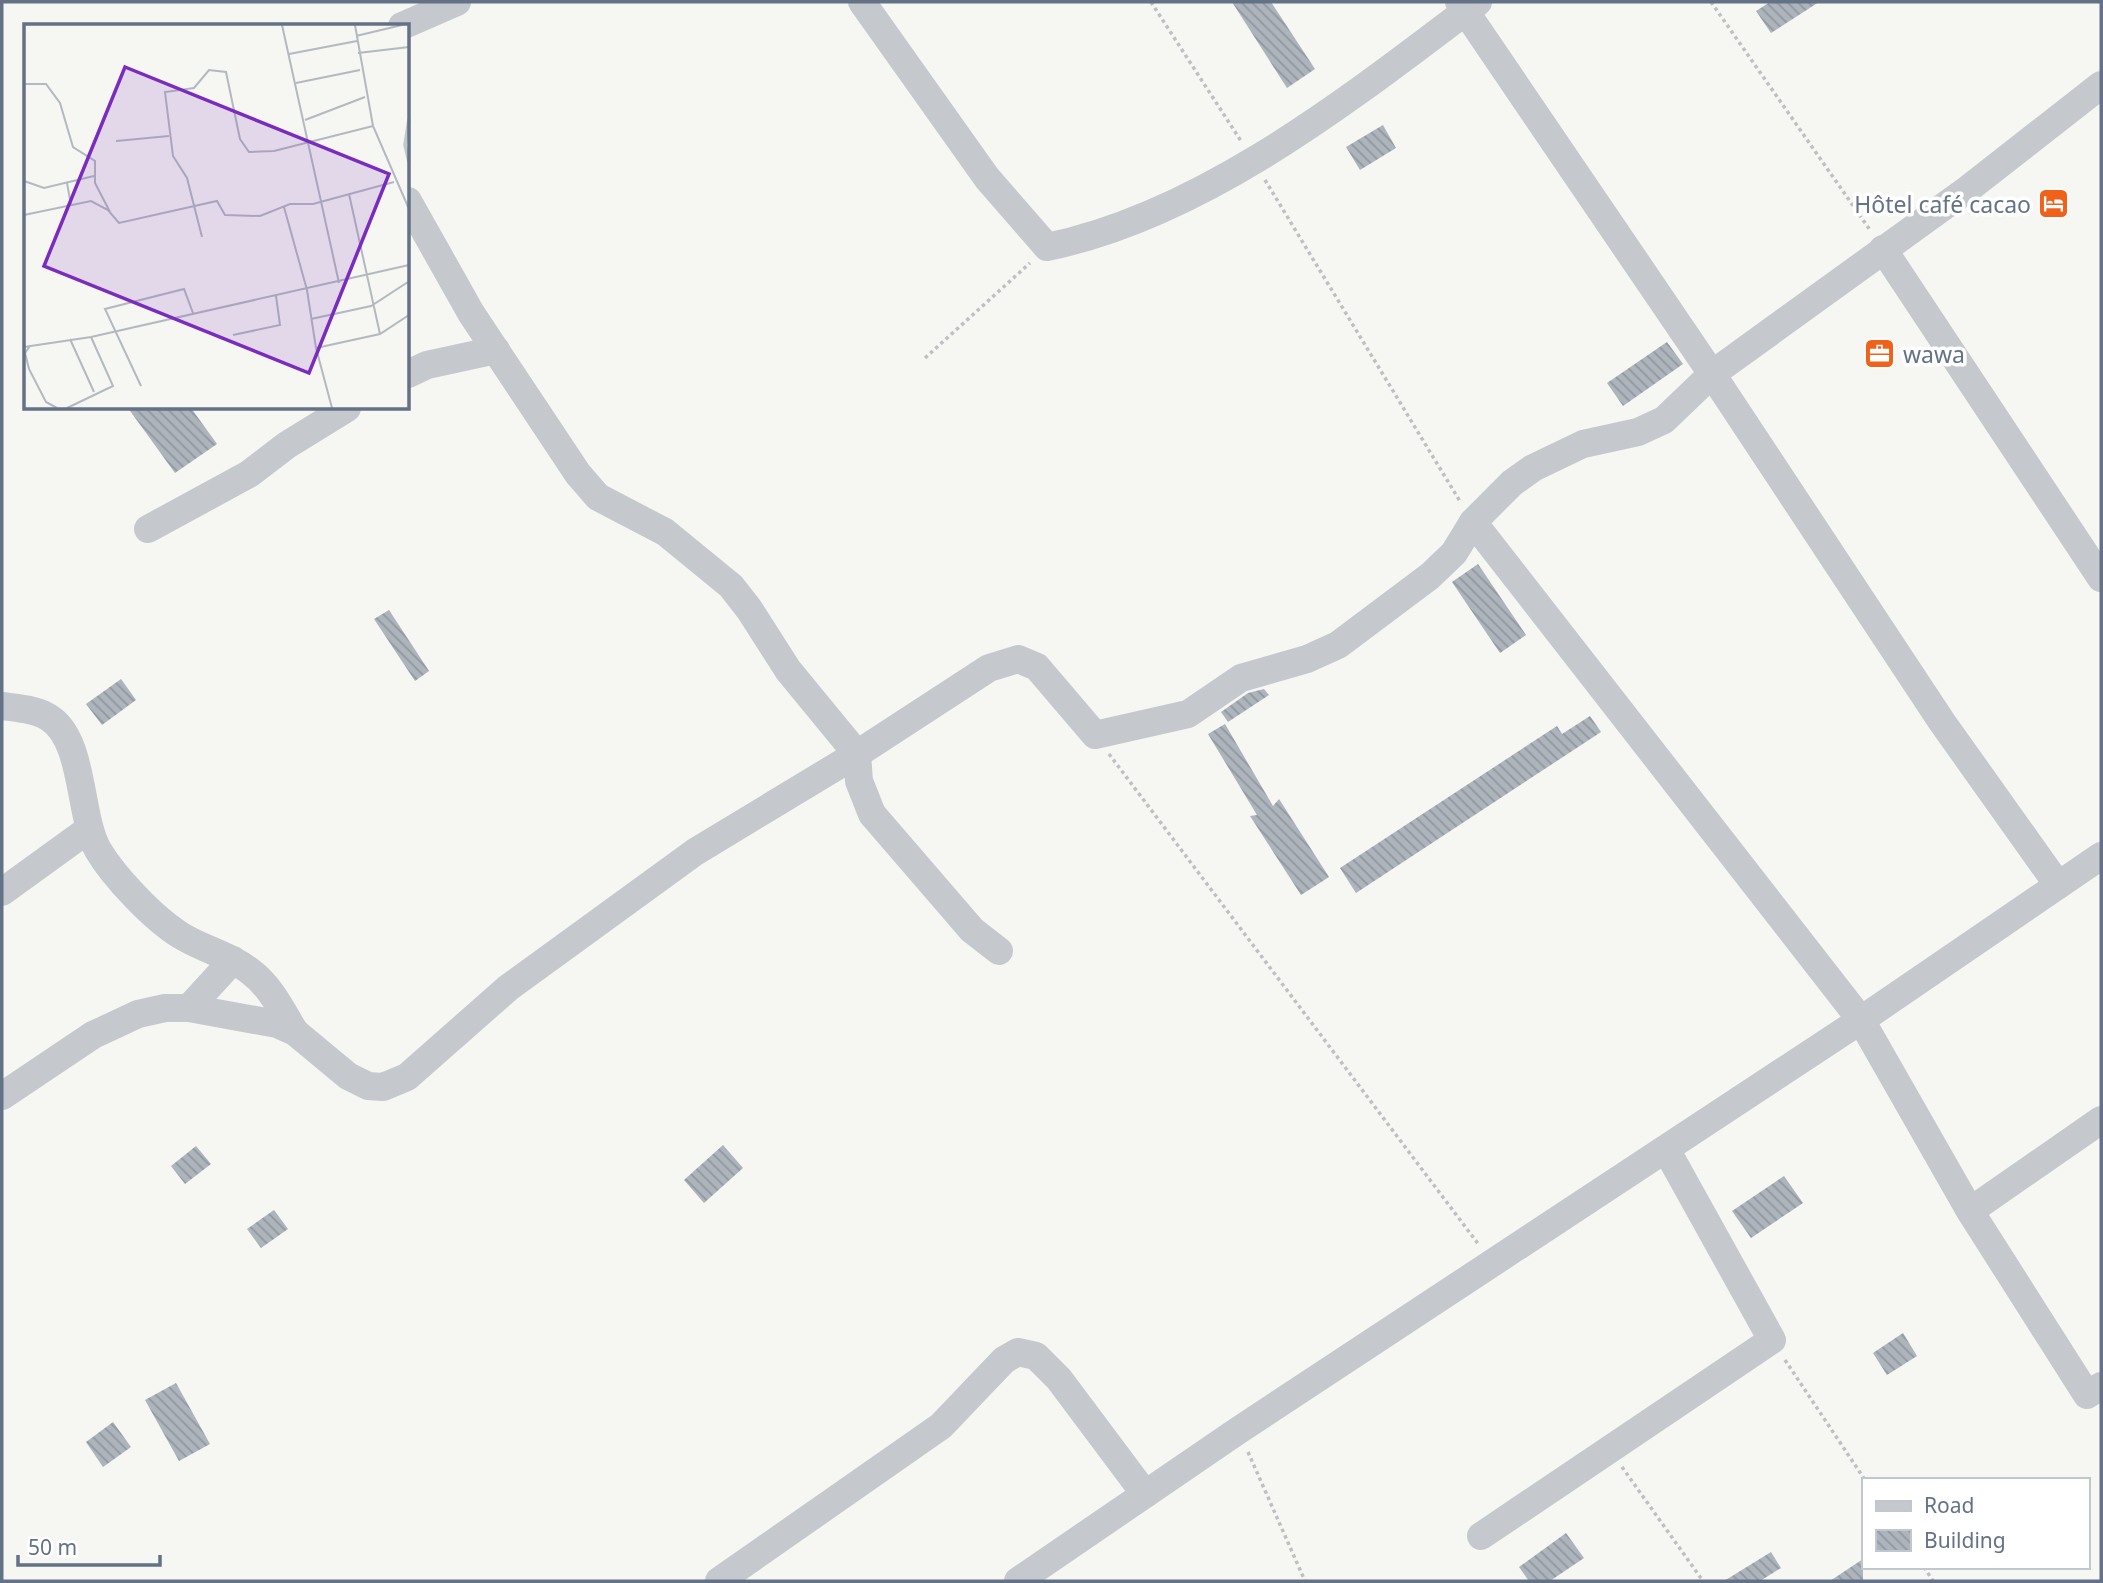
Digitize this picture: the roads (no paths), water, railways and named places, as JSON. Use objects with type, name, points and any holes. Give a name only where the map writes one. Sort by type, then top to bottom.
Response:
[{"type":"street","points":[[407,24],[457,2]]},
{"type":"street","points":[[862,2],[987,178],[1048,247],[1117,229],[1255,163],[1467,5],[1942,722],[2058,885]]},
{"type":"street","points":[[2,705],[37,712],[56,723],[73,754],[89,829],[98,850],[116,874],[179,934],[252,972],[269,989],[296,1032],[348,1076],[368,1086],[383,1087],[407,1077],[508,988],[695,852],[857,754],[989,668],[1018,659],[1037,667],[1051,680],[1095,735],[1188,714],[1241,678],[1307,659],[1339,645],[1430,576],[1454,553],[1474,522],[1512,483],[1533,468],[1583,444],[1638,432],[1664,420],[1712,374],[1968,188],[2101,85]]},
{"type":"street","points":[[410,204],[496,350],[585,482],[598,497],[617,509],[665,532],[731,586],[788,670],[857,754],[859,781],[872,814],[972,930],[999,951]]},
{"type":"street","points":[[1883,249],[2101,578]]},
{"type":"street","points":[[410,373],[427,365],[496,350]]},
{"type":"street","points":[[148,529],[250,474],[287,445],[344,410]]},
{"type":"street","points":[[1474,522],[1861,1020],[1970,1210],[2097,1399]]},
{"type":"street","points":[[2,892],[89,829]]},
{"type":"street","points":[[1018,1581],[1239,1430],[1861,1020],[2101,856]]},
{"type":"street","points":[[190,1008],[233,960]]},
{"type":"street","points":[[5,1087],[120,1021],[165,1008],[190,1008],[235,1015],[296,1032]]},
{"type":"street","points":[[1970,1210],[2101,1120]]},
{"type":"street","points":[[1481,1536],[1611,1451],[1772,1340],[1666,1149]]},
{"type":"street","points":[[719,1581],[942,1426],[1004,1360],[1018,1352],[1036,1356],[1059,1379],[1145,1494]]},
{"type":"place","name":"Hôtel café cacao","points":[[2054,204]]},
{"type":"place","name":"wawa","points":[[1880,354]]}]
